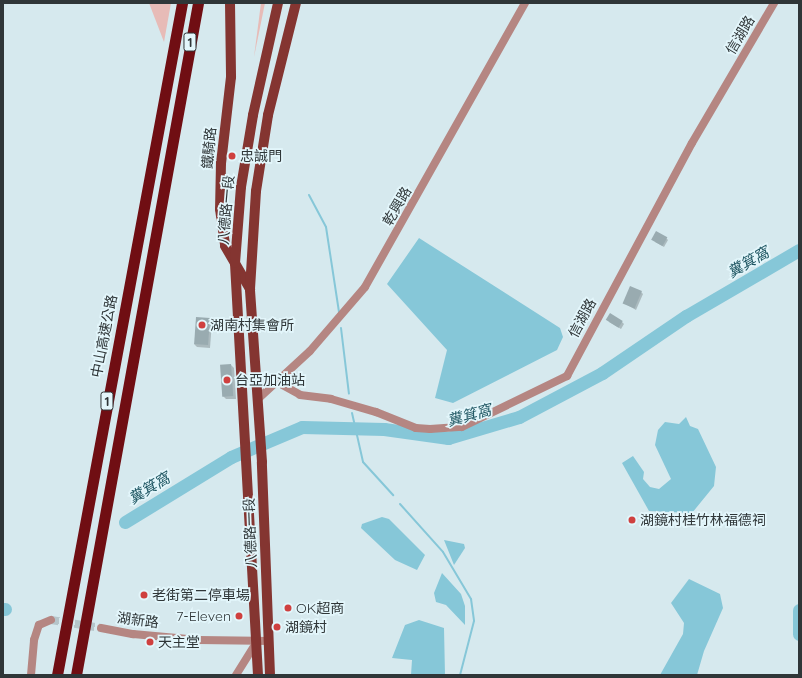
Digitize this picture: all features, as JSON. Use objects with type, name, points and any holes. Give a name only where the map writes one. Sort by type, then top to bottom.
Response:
[{"type":"highway","name":"中山高速公路","points":[[58,675],[182,3]]},
{"type":"highway","name":"1","points":[[76,675],[170,147],[198,3]]},
{"type":"main road","name":"鐵騎路","points":[[230,3],[231,77],[221,164],[220,209],[225,246],[250,289]]},
{"type":"main road","name":"八德路一段","points":[[258,675],[236,263],[241,187],[253,115],[278,3]]},
{"type":"main road","name":"八德路一段","points":[[270,675],[262,462],[250,289],[257,183],[268,115],[296,3]]},
{"type":"street","name":"乾興路","points":[[258,398],[277,382],[341,318],[365,287],[525,3]]},
{"type":"street","name":"信湖路","points":[[277,382],[300,395],[331,399],[376,412],[416,428],[430,429],[462,427],[567,376],[692,143],[774,3]]},
{"type":"street","points":[[31,675],[34,640],[39,625],[51,620]]},
{"type":"street","name":"湖新路","points":[[101,628],[133,634],[256,642],[268,641]]},
{"type":"street","points":[[236,675],[256,642]]},
{"type":"shaded area","points":[[149,3],[171,3],[164,42]]},
{"type":"shaded area","points":[[261,3],[265,3],[254,57]]},
{"type":"water","points":[[419,238],[560,328],[563,337],[557,350],[453,403],[435,398],[447,350],[387,284]]},
{"type":"water","points":[[686,417],[690,426],[698,429],[716,467],[714,486],[692,513],[649,511],[622,463],[633,456],[644,472],[643,479],[650,487],[659,489],[671,479],[655,445],[658,430],[665,422],[679,424]]},
{"type":"water","points":[[382,517],[389,519],[425,555],[417,570],[395,560],[361,528],[362,524]]},
{"type":"water","points":[[444,540],[464,544],[465,548],[454,565]]},
{"type":"water","points":[[442,573],[461,594],[465,606],[465,625],[446,605],[436,602],[434,593]]},
{"type":"water","points":[[689,579],[720,594],[723,608],[704,651],[697,675],[660,675],[683,634],[684,623],[671,603]]},
{"type":"water","points":[[419,620],[444,628],[445,675],[411,675],[412,660],[392,658],[405,625]]},
{"type":"building","points":[[656,231],[667,237],[663,246],[651,240]]},
{"type":"building","points":[[630,286],[642,291],[635,309],[623,303]]},
{"type":"building","points":[[610,313],[623,321],[618,328],[606,320]]},
{"type":"building","name":"湖南村集會所","points":[[196,317],[210,318],[208,345],[194,344]]},
{"type":"building","name":"台亞加油站","points":[[231,364],[233,396],[222,397],[220,365]]},
{"type":"waterway","points":[[309,195],[326,227],[339,312]]},
{"type":"waterway","name":"糞箕窩","points":[[125,522],[231,457],[302,427],[384,429],[448,438],[519,417],[602,373],[686,316],[799,250]]},
{"type":"waterway","points":[[341,328],[349,394]]},
{"type":"waterway","points":[[352,413],[363,462],[393,495]]},
{"type":"waterway","points":[[400,504],[443,552],[471,599],[474,621],[460,675]]},
{"type":"waterway","points":[[799,610],[799,634]]},
{"type":"tunnel","points":[[51,620],[101,628]]},
{"type":"place","name":"忠誠門","points":[[232,156]]},
{"type":"place","name":"湖南村集會所","points":[[202,325]]},
{"type":"place","name":"台亞加油站","points":[[227,380]]},
{"type":"place","name":"湖鏡村桂竹林福德祠","points":[[632,520]]},
{"type":"place","name":"老街第二停車場","points":[[144,595]]},
{"type":"place","name":"OK超商","points":[[288,608]]},
{"type":"place","name":"7-Eleven","points":[[239,616]]},
{"type":"place","name":"湖鏡村","points":[[277,627]]},
{"type":"place","name":"天主堂","points":[[150,642]]}]
